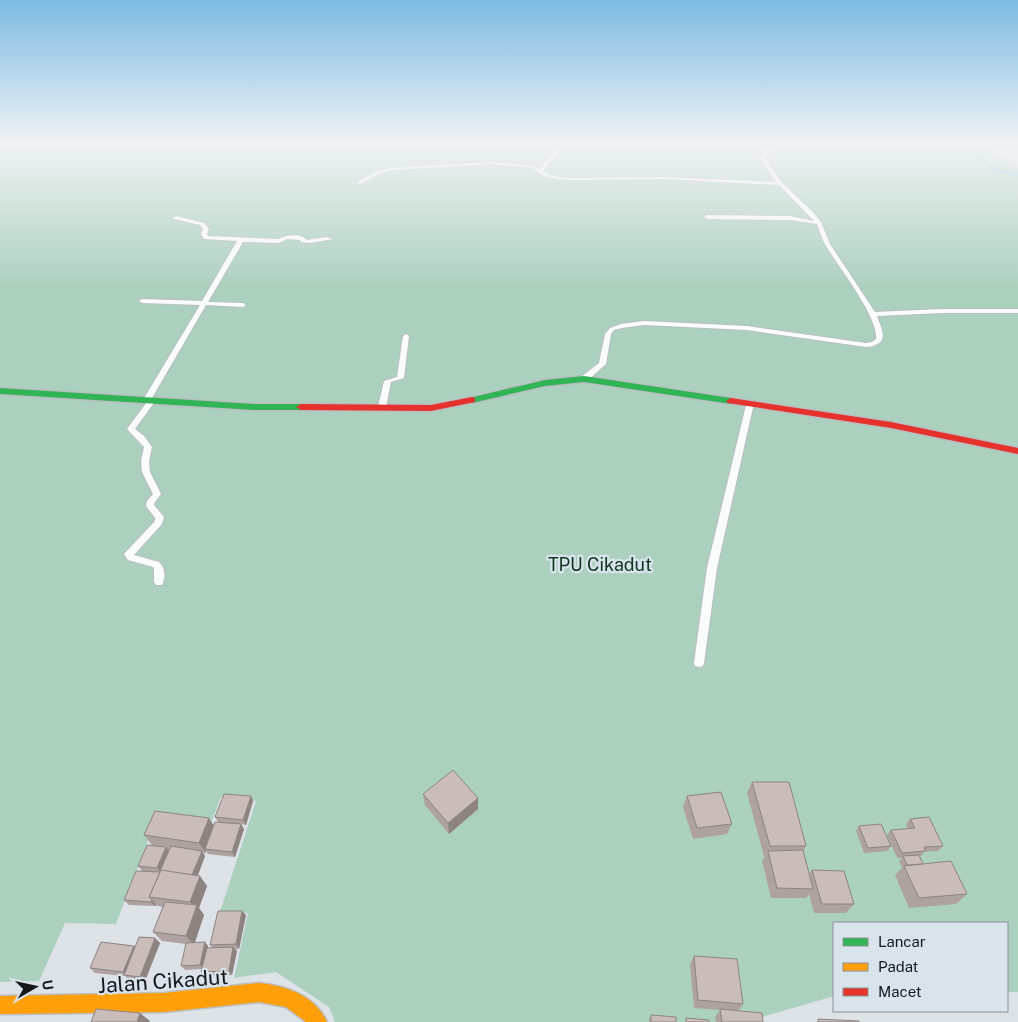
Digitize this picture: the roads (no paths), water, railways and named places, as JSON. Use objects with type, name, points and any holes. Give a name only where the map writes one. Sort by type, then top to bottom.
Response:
[{"type":"street","points":[[0,391],[254,407],[431,408],[456,405],[535,384],[562,379],[584,379],[891,425],[1018,452]]},
{"type":"street","name":"Jalan Cikadut","points":[[0,1005],[131,1004],[198,1000],[251,992],[292,999],[314,1016],[317,1022]]},
{"type":"lane","points":[[584,379],[602,364],[608,334],[612,329],[621,326],[644,323],[747,328],[866,345],[874,344],[879,340],[880,334],[873,314],[827,244],[819,223],[789,193]]},
{"type":"lane","points":[[707,217],[790,218],[819,223]]},
{"type":"lane","points":[[176,218],[202,224],[206,229],[204,234],[206,238],[278,241],[286,237],[302,238],[304,241],[315,243],[321,239],[330,239]]},
{"type":"lane","points":[[160,582],[159,567],[156,564],[131,558],[129,554],[159,522],[160,517],[150,506],[151,501],[157,494],[156,489],[147,477],[145,459],[148,447],[141,438],[130,430],[150,400],[241,240]]},
{"type":"lane","points":[[142,301],[243,305]]},
{"type":"lane","points":[[873,314],[942,311],[1018,311]]},
{"type":"lane","points":[[382,407],[388,381],[400,378],[406,336]]},
{"type":"lane","points":[[699,663],[712,568],[750,403]]},
{"type":"park label","name":"TPU Cikadut","points":[[600,564]]}]
